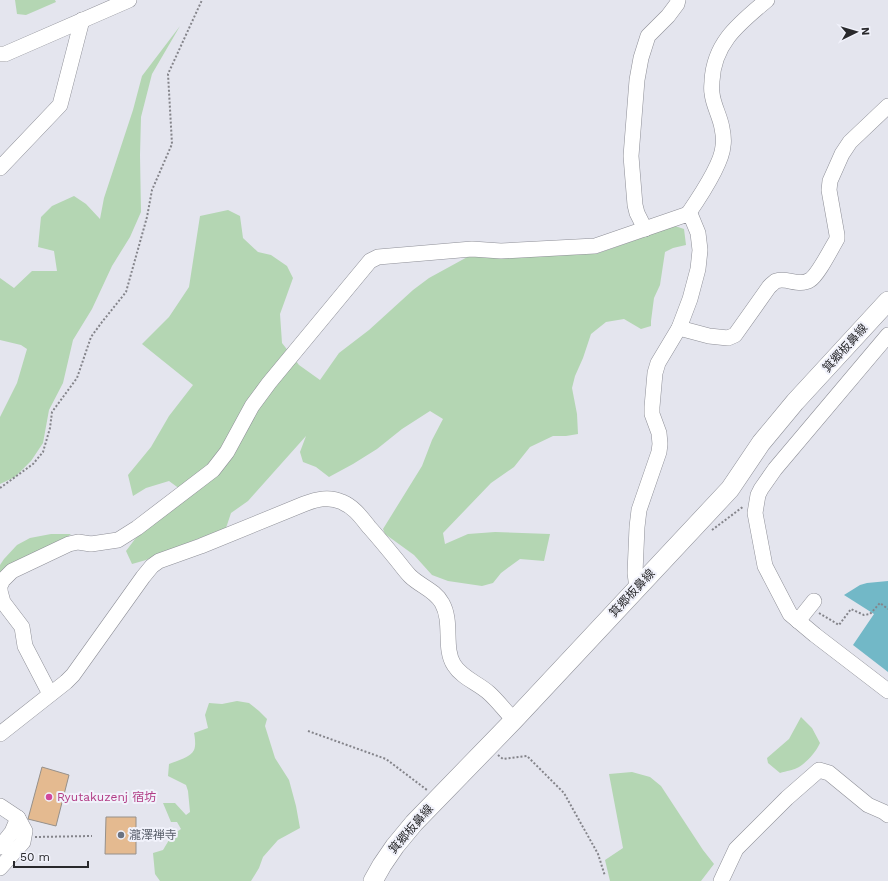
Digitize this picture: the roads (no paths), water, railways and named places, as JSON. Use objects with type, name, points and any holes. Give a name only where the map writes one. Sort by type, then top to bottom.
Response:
[{"type":"main road","name":"箕郷板鼻線","points":[[373,881],[395,846],[414,823],[514,720],[730,489],[762,444],[791,408],[888,301]]},
{"type":"street","points":[[0,54],[5,54],[129,0]]},
{"type":"street","points":[[645,229],[637,213],[635,205],[632,156],[641,58],[648,36],[668,16],[677,4],[678,0]]},
{"type":"street","points":[[50,694],[25,646],[22,627],[3,602],[0,586],[3,580],[12,571],[69,544],[78,542],[91,544],[118,540],[137,528],[213,470],[227,452],[252,406],[269,383],[370,261],[378,257],[472,249],[501,251],[595,246],[688,214],[719,161],[723,147],[722,128],[711,92],[713,70],[719,51],[731,34],[745,19],[767,0]]},
{"type":"street","points":[[0,168],[60,105],[82,20]]},
{"type":"street","points":[[679,328],[709,336],[728,338],[735,335],[769,287],[776,281],[784,280],[803,283],[815,277],[837,239],[829,190],[830,181],[842,154],[850,142],[888,106]]},
{"type":"street","points":[[637,588],[635,573],[639,510],[659,452],[660,444],[659,433],[652,414],[655,373],[658,363],[679,328],[690,298],[698,269],[700,250],[698,233],[691,216],[688,214]]},
{"type":"street","points":[[888,335],[775,469],[761,489],[757,499],[755,513],[765,566],[790,614],[888,691]]},
{"type":"street","points":[[0,734],[73,675],[143,577],[159,560],[200,546],[317,499],[329,499],[343,502],[355,510],[410,576],[438,597],[442,602],[447,619],[448,644],[452,663],[460,674],[489,694],[514,720]]},
{"type":"street","points":[[798,621],[811,604]]},
{"type":"street","points":[[721,881],[736,849],[787,798],[819,770],[829,773],[868,804],[888,814]]},
{"type":"street","points":[[0,806],[18,818],[25,830],[23,842],[0,868]]},
{"type":"street","points":[[0,847],[12,832],[18,818]]},
{"type":"water","points":[[888,581],[888,672],[853,645],[874,614],[844,595],[860,585]]},
{"type":"place","name":"Ryutakuzenj 宿坊","points":[[49,797]]},
{"type":"place","name":"瀧澤禅寺","points":[[121,835]]}]
